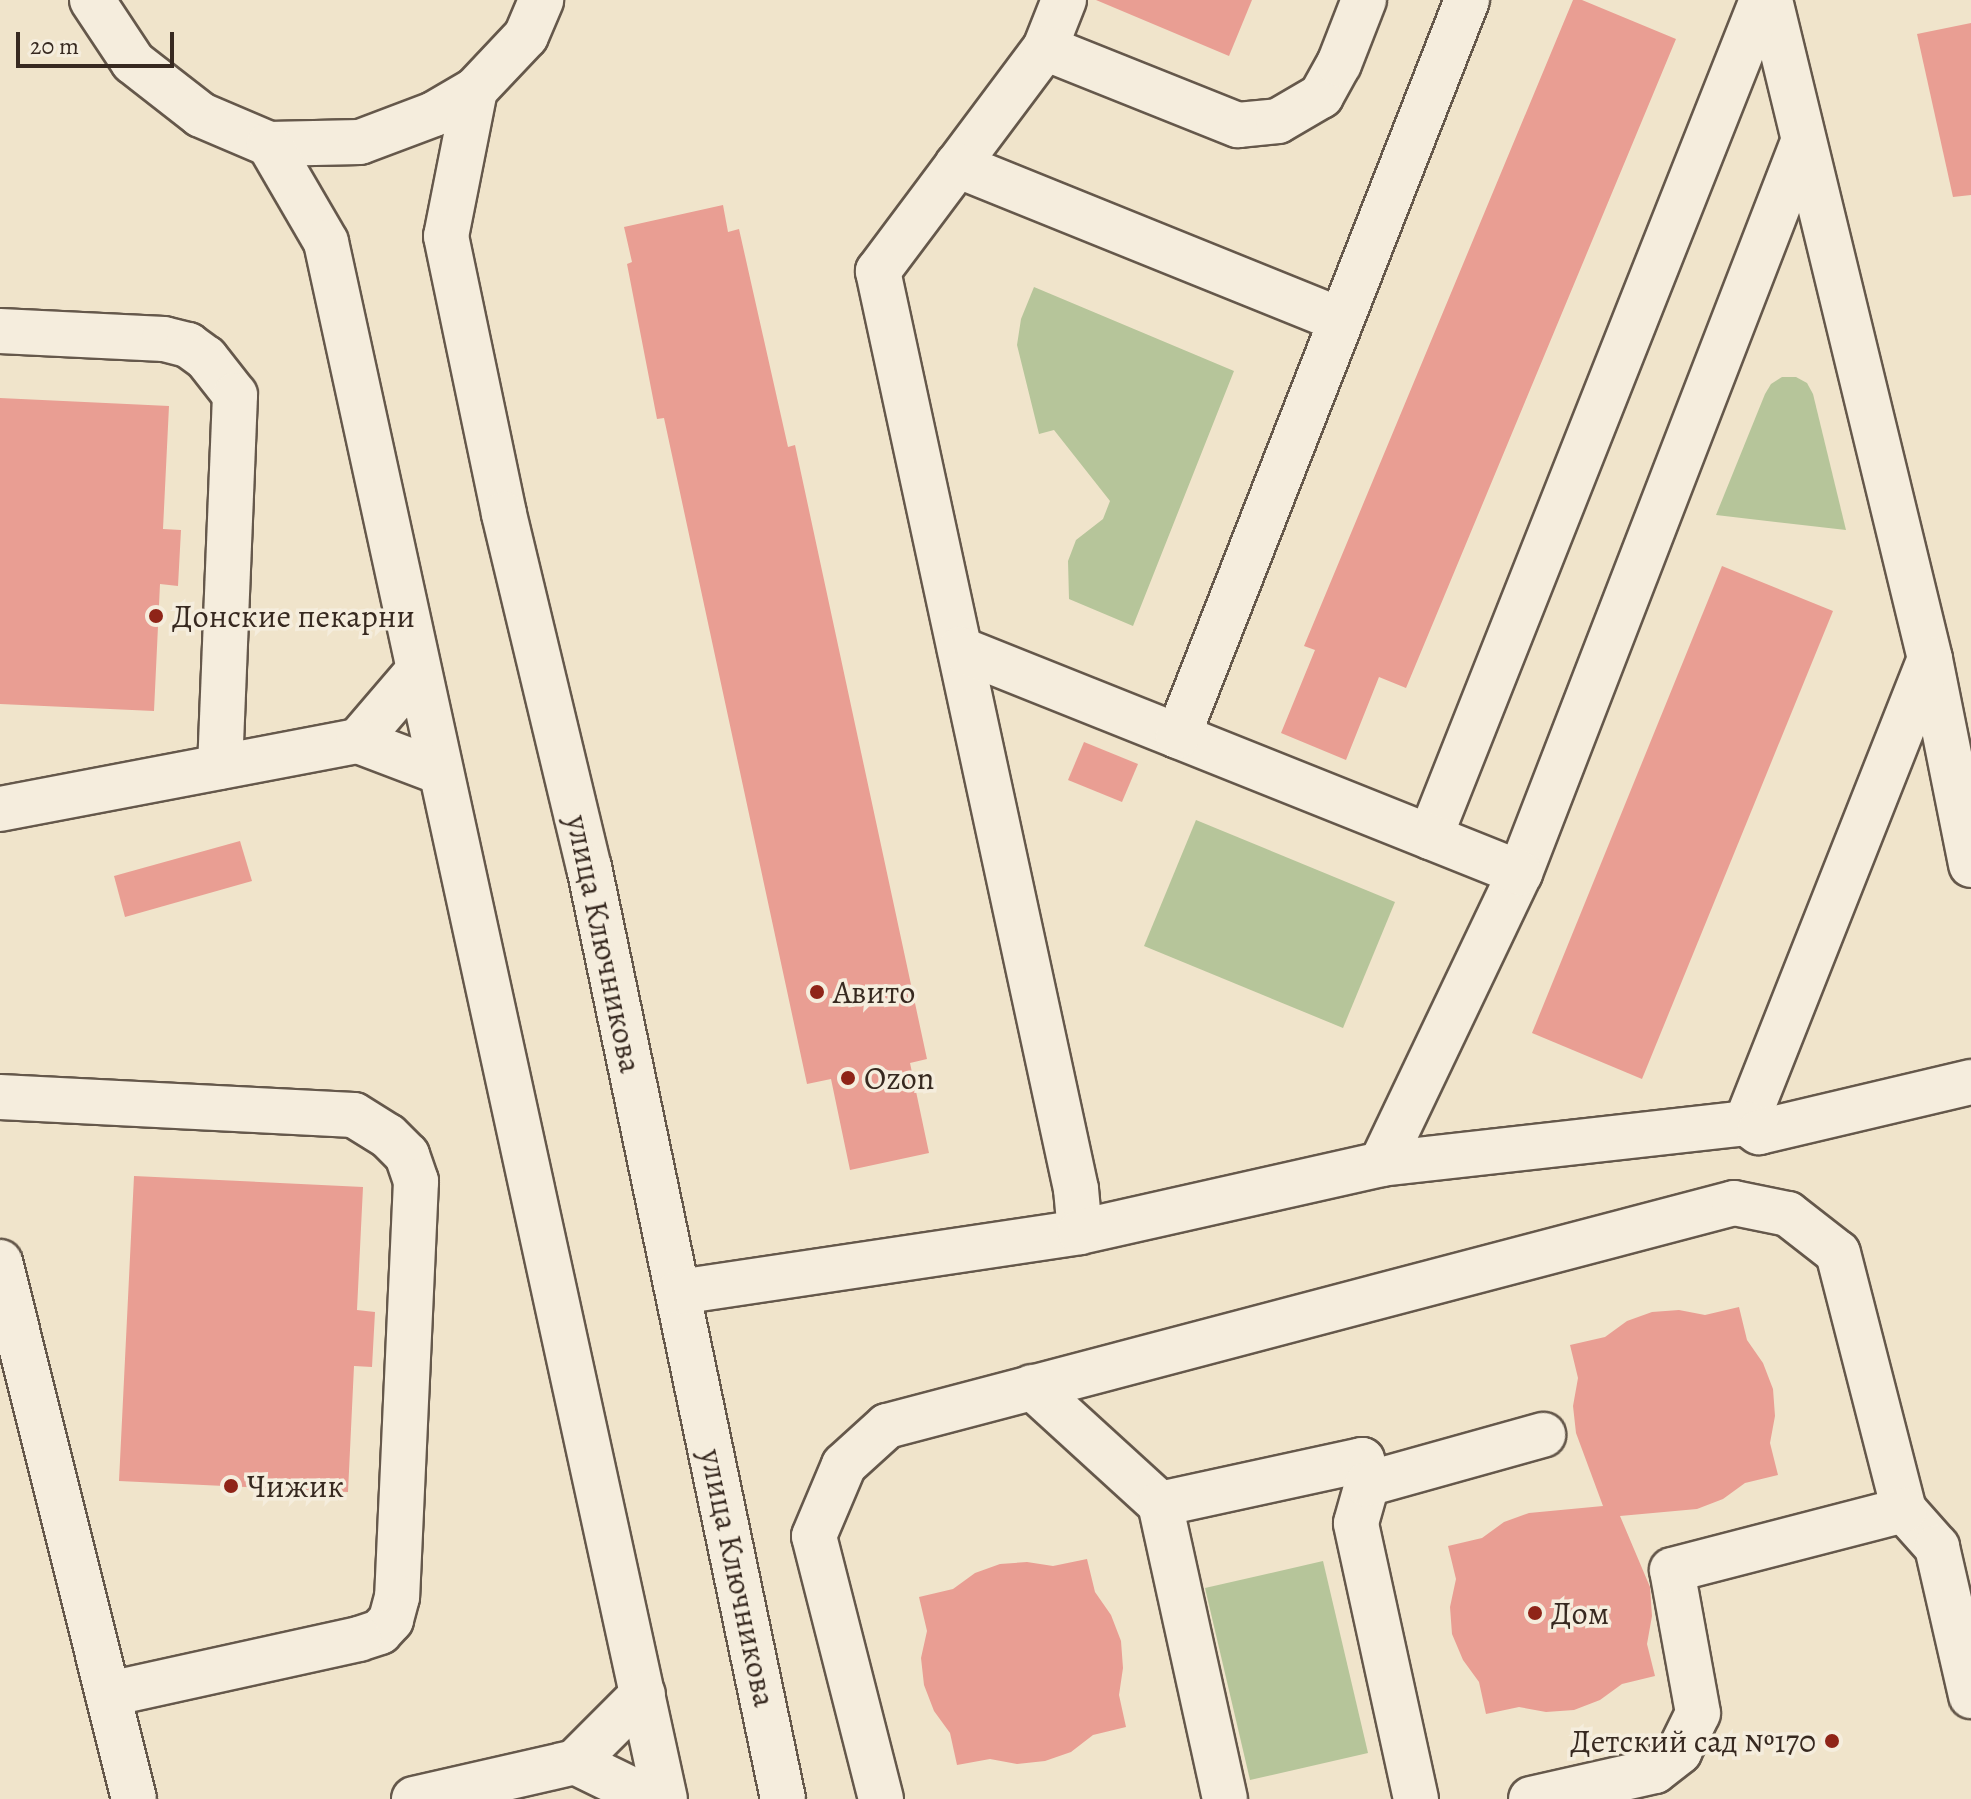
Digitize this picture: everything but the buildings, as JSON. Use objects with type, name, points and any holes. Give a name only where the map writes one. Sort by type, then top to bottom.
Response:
[{"type":"street","points":[[92,0],[133,62],[201,115],[269,144],[360,142],[434,114],[475,90],[526,36],[541,0]]},
{"type":"street","points":[[1064,0],[1045,48],[878,271],[1076,1189],[1080,1232]]},
{"type":"street","points":[[1045,48],[1238,125],[1278,121],[1321,96],[1339,64],[1364,0]]},
{"type":"street","points":[[1178,736],[1467,0]]},
{"type":"street","points":[[1430,837],[1762,0]]},
{"type":"street","points":[[1770,0],[1930,659],[1971,865]]},
{"type":"street","name":"улица Ключникова","points":[[475,90],[446,236],[504,514],[589,867],[783,1799]]},
{"type":"street","points":[[1381,1164],[1520,873],[1803,142]]},
{"type":"street","points":[[269,144],[326,242],[665,1799]]},
{"type":"street","points":[[957,165],[1341,320]]},
{"type":"street","points":[[0,331],[164,339],[188,345],[215,368],[235,395],[237,417],[220,767]]},
{"type":"street","points":[[960,649],[1520,873]]},
{"type":"street","points":[[1746,1123],[1930,659]]},
{"type":"street","points":[[358,741],[418,671]]},
{"type":"street","points":[[0,809],[358,741],[440,772]]},
{"type":"street","points":[[679,1292],[1080,1232],[1381,1164],[1746,1123],[1759,1132],[1971,1082]]},
{"type":"street","points":[[0,1097],[354,1115],[388,1136],[407,1155],[416,1181],[397,1597],[391,1620],[380,1632],[359,1639],[108,1694]]},
{"type":"street","points":[[881,1799],[814,1536],[844,1465],[887,1426],[1734,1203],[1788,1214],[1838,1253],[1904,1510],[1937,1547],[1971,1696]]},
{"type":"street","points":[[0,1262],[134,1799]]},
{"type":"street","points":[[1032,1387],[1160,1504],[1225,1799]]},
{"type":"street","points":[[1367,1484],[1543,1435]]},
{"type":"street","points":[[1160,1504],[1362,1460],[1367,1484],[1356,1523],[1416,1799]]},
{"type":"street","points":[[1531,1799],[1655,1771],[1679,1752],[1698,1713],[1672,1570],[1904,1510]]},
{"type":"street","points":[[414,1799],[478,1792],[575,1762],[643,1694]]},
{"type":"street","points":[[575,1762],[651,1799]]},
{"type":"green space","points":[[1034,287],[1234,371],[1133,626],[1069,599],[1068,561],[1076,540],[1103,519],[1110,501],[1054,430],[1039,434],[1017,345],[1021,319]]},
{"type":"green space","points":[[1782,377],[1796,377],[1807,383],[1813,394],[1846,530],[1716,515],[1765,394],[1771,384]]},
{"type":"green space","points":[[1196,820],[1395,902],[1343,1028],[1144,946]]},
{"type":"green space","points":[[1323,1561],[1368,1753],[1250,1780],[1205,1588]]},
{"type":"place","name":"Донские пекарни","points":[[156,616]]},
{"type":"place","name":"Авито","points":[[817,992]]},
{"type":"place","name":"Ozon","points":[[848,1078]]},
{"type":"place","name":"Чижик","points":[[231,1486]]},
{"type":"place","name":"Дом","points":[[1535,1613]]},
{"type":"place","name":"Детский сад №170","points":[[1832,1741]]}]
